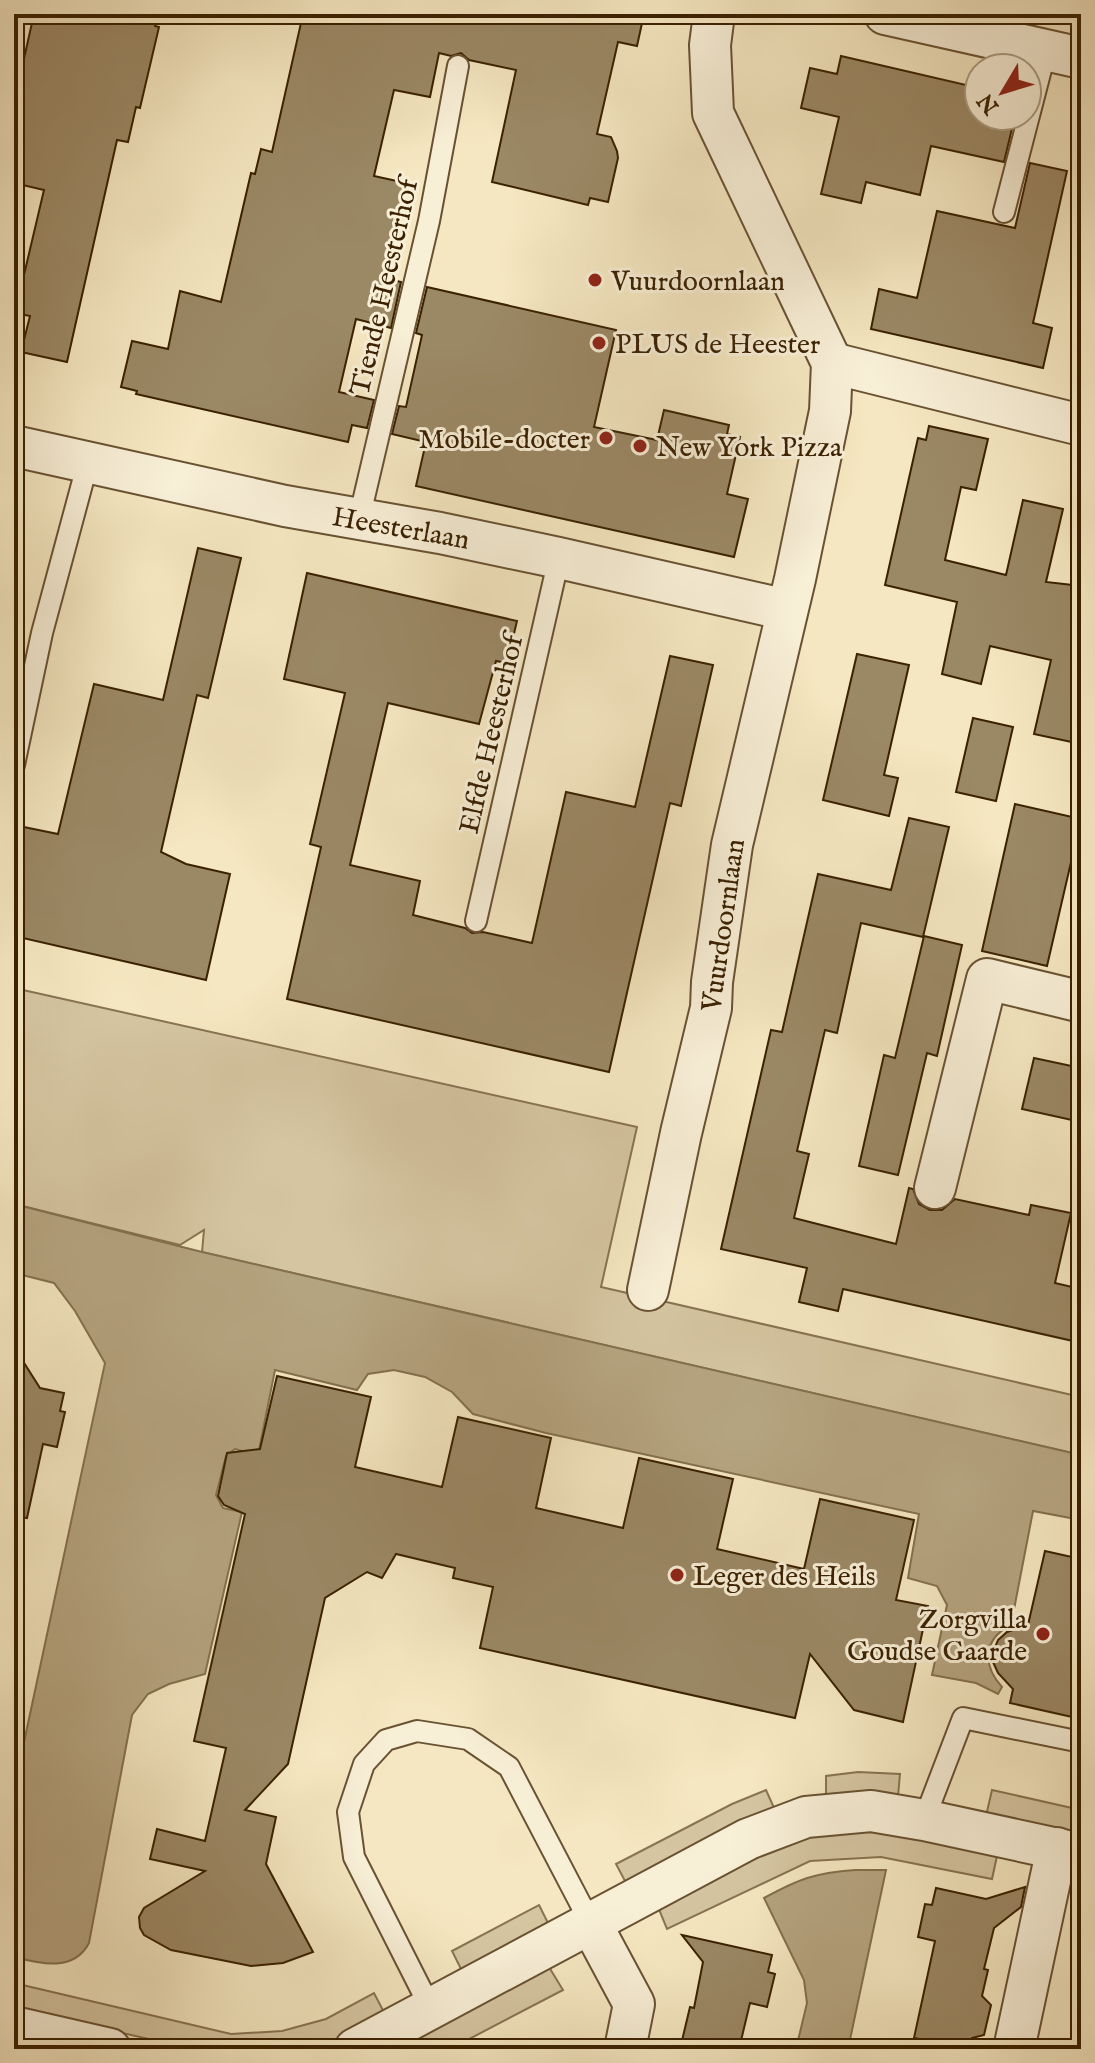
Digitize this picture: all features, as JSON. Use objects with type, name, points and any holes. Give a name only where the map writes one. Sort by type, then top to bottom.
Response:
[{"type":"street","name":"Vuurdoornlaan","points":[[648,1290],[711,1008],[732,845],[830,411],[832,363],[713,113],[710,45],[714,14]]},
{"type":"street","points":[[885,14],[1064,54]]},
{"type":"street","points":[[832,363],[1081,425]]},
{"type":"street","name":"Heesterlaan","points":[[14,446],[285,506],[559,558],[787,610]]},
{"type":"street","points":[[935,1188],[987,979],[1074,1000],[1081,999]]},
{"type":"street","points":[[355,2049],[748,1839],[806,1817],[871,1811],[1069,1851],[1014,2049]]},
{"type":"street","points":[[590,1922],[634,2004],[625,2049]]},
{"type":"street","points":[[14,2027],[110,2049]]},
{"type":"lane","points":[[1004,212],[1064,54]]},
{"type":"lane","name":"Tiende Heesterhof","points":[[359,519],[429,221],[458,66]]},
{"type":"lane","points":[[14,765],[42,633],[88,462]]},
{"type":"lane","name":"Elfde Heesterhof","points":[[476,921],[559,558]]},
{"type":"lane","points":[[924,1820],[963,1718],[1081,1742]]},
{"type":"lane","points":[[431,2009],[354,1857],[348,1812],[364,1764],[386,1740],[417,1731],[468,1739],[509,1767],[590,1922]]},
{"type":"shaded area","points":[[14,988],[637,1127],[601,1287],[1081,1397],[1081,1455],[202,1252],[204,1230],[180,1245],[14,1204]]},
{"type":"shaded area","points":[[14,1204],[202,1252],[1081,1455],[1081,1520],[1033,1511],[1011,1625],[995,1638],[988,1653],[991,1670],[1002,1687],[998,1694],[976,1683],[932,1675],[947,1605],[937,1586],[908,1578],[919,1514],[546,1433],[473,1414],[452,1392],[425,1377],[394,1370],[368,1374],[357,1390],[275,1370],[258,1455],[235,1449],[226,1456],[216,1495],[223,1508],[242,1512],[205,1674],[169,1684],[148,1694],[132,1715],[89,1943],[75,1958],[56,1964],[14,1957],[14,1789],[105,1363],[75,1311],[54,1283],[14,1273]]},
{"type":"shaded area","points":[[858,1772],[900,1774],[898,1796],[826,1798],[826,1776]]},
{"type":"shaded area","points":[[766,1790],[775,1810],[626,1883],[616,1864],[732,1804]]},
{"type":"shaded area","points":[[992,1790],[1081,1810],[1081,1837],[986,1816]]},
{"type":"shaded area","points":[[873,1830],[997,1856],[992,1879],[881,1857],[810,1861],[667,1929],[658,1907],[795,1839]]},
{"type":"shaded area","points":[[855,1870],[886,1870],[848,2049],[796,2049],[807,2003],[804,1980],[764,1898],[807,1878]]},
{"type":"shaded area","points":[[539,1905],[550,1927],[463,1973],[452,1951]]},
{"type":"shaded area","points":[[549,1967],[563,1990],[450,2049],[395,2049]]},
{"type":"shaded area","points":[[14,1983],[231,2034],[282,2031],[326,2019],[374,1993],[386,2016],[335,2042],[299,2049],[206,2049],[166,2043],[14,2008]]},
{"type":"building","points":[[34,14],[157,14],[155,26],[159,27],[140,108],[136,107],[128,142],[117,140],[67,362],[21,352],[30,316],[15,313],[44,190],[14,183],[14,103]]},
{"type":"building","points":[[303,14],[644,14],[637,46],[618,42],[597,134],[611,137],[617,151],[608,202],[590,198],[588,205],[492,182],[516,70],[469,60],[461,53],[451,56],[439,53],[430,97],[394,90],[374,176],[406,183],[385,278],[401,282],[391,328],[356,319],[339,392],[374,400],[367,428],[352,425],[348,442],[136,394],[137,391],[121,387],[132,341],[168,349],[180,291],[221,302],[251,173],[255,174],[261,149],[272,152]]},
{"type":"building","points":[[841,56],[963,84],[963,132],[1011,132],[1004,162],[931,146],[920,195],[866,182],[861,203],[821,194],[839,117],[801,108],[810,68],[837,74]]},
{"type":"building","points":[[1030,163],[1067,171],[1033,323],[1052,328],[1043,368],[871,329],[879,289],[917,298],[937,211],[1015,228]]},
{"type":"building","points":[[427,287],[616,330],[594,427],[657,440],[664,410],[729,425],[727,434],[740,437],[727,494],[748,499],[734,557],[416,486],[426,442],[392,434],[399,406],[406,407],[422,335],[416,333]]},
{"type":"building","points":[[929,426],[988,439],[976,490],[961,487],[945,560],[1006,575],[1023,500],[1063,509],[1046,582],[1081,586],[1081,744],[1034,734],[1051,660],[990,646],[981,684],[942,674],[957,602],[885,585],[918,438],[926,440]]},
{"type":"building","points":[[198,548],[241,558],[208,698],[197,695],[161,852],[186,864],[230,874],[206,980],[14,936],[14,825],[58,834],[94,684],[163,700]]},
{"type":"building","points":[[307,573],[517,621],[507,663],[496,661],[479,724],[388,703],[350,865],[420,881],[413,915],[465,928],[472,933],[483,932],[532,943],[566,792],[635,807],[670,656],[713,665],[681,806],[670,803],[609,1072],[287,999],[321,847],[310,844],[345,693],[284,679]]},
{"type":"building","points":[[857,654],[909,665],[884,775],[898,778],[889,816],[823,800]]},
{"type":"building","points":[[973,718],[1013,727],[996,801],[956,792]]},
{"type":"building","points":[[1015,804],[1081,819],[1047,966],[982,951]]},
{"type":"building","points":[[909,818],[949,827],[923,937],[861,923],[837,1033],[825,1030],[797,1151],[809,1154],[794,1218],[896,1244],[909,1188],[913,1189],[919,1204],[930,1210],[942,1210],[955,1199],[1029,1215],[1031,1205],[1071,1213],[1055,1283],[1081,1289],[1081,1307],[1073,1341],[843,1289],[838,1311],[799,1302],[807,1268],[721,1249],[771,1030],[782,1032],[818,874],[891,890]]},
{"type":"building","points":[[924,936],[962,945],[937,1056],[927,1053],[898,1175],[859,1166],[884,1055],[895,1058]]},
{"type":"building","points":[[1034,1058],[1081,1068],[1081,1122],[1022,1109]]},
{"type":"building","points":[[14,1347],[40,1388],[64,1393],[60,1411],[65,1412],[57,1447],[43,1444],[27,1518],[14,1516]]},
{"type":"building","name":"Leger des Heils","points":[[277,1376],[371,1397],[355,1467],[442,1487],[458,1417],[551,1438],[536,1508],[623,1528],[639,1458],[733,1479],[717,1549],[804,1569],[820,1499],[914,1520],[896,1600],[928,1606],[903,1722],[854,1710],[810,1654],[795,1718],[480,1648],[493,1587],[453,1578],[455,1568],[396,1554],[382,1578],[367,1572],[325,1598],[288,1764],[245,1810],[276,1817],[266,1864],[313,1952],[283,1963],[251,1966],[171,1950],[144,1935],[139,1917],[144,1908],[205,1871],[150,1859],[157,1829],[205,1841],[226,1748],[194,1741],[245,1514],[224,1505],[218,1496],[227,1453],[260,1449]]},
{"type":"building","name":"Zorgvilla Goudse Gaarde","points":[[1045,1551],[1081,1559],[1081,1719],[1010,1703],[1013,1689],[998,1673],[993,1662],[998,1640],[1007,1632],[1028,1625]]},
{"type":"building","points":[[1025,1887],[1021,1907],[994,1928],[984,1969],[988,1970],[982,1996],[991,2005],[984,2035],[972,2038],[970,2049],[918,2049],[920,2039],[914,2038],[935,1941],[918,1937],[925,1904],[932,1905],[936,1888],[986,1899]]},
{"type":"building","points":[[682,1935],[772,1955],[768,1972],[775,1974],[767,2007],[750,2003],[739,2049],[680,2049],[690,2007],[694,2008],[703,1962]]},
{"type":"place","name":"Vuurdoornlaan","points":[[595,280]]},
{"type":"place","name":"PLUS de Heester","points":[[599,343]]},
{"type":"place","name":"Mobile-docter","points":[[606,438]]},
{"type":"place","name":"New York Pizza","points":[[640,446]]},
{"type":"place","name":"Leger des Heils","points":[[677,1575]]},
{"type":"place","name":"Zorgvilla Goudse Gaarde","points":[[1043,1634]]}]
